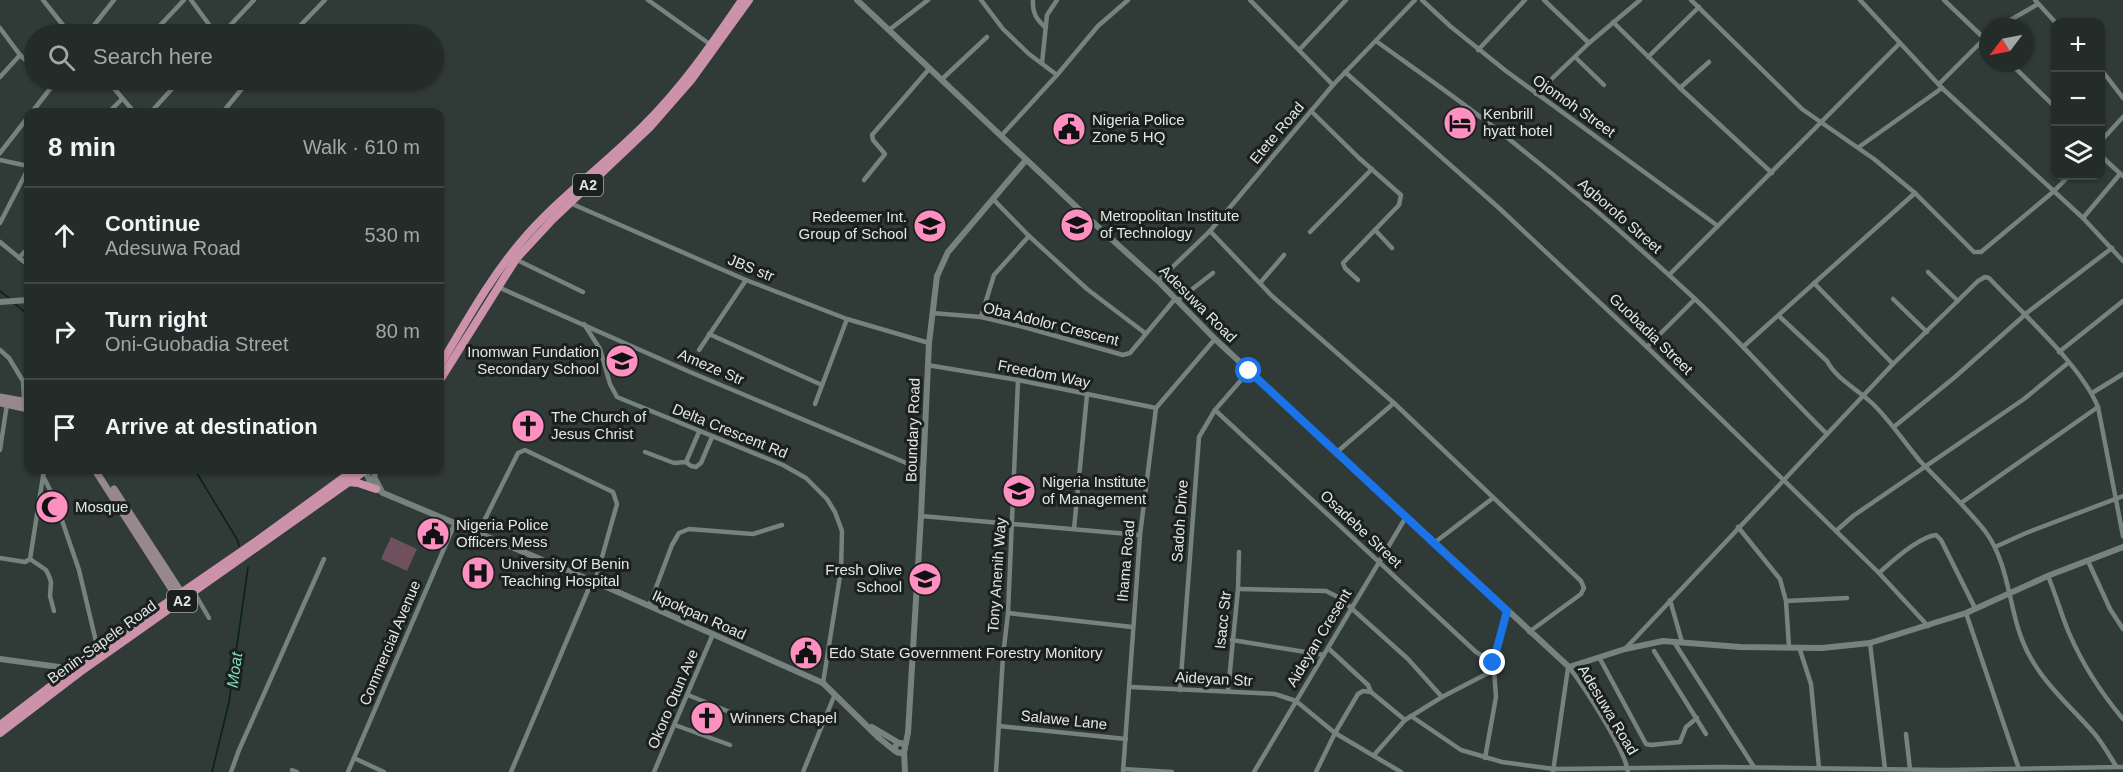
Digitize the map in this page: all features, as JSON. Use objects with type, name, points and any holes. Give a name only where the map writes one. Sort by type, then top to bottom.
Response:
[{"type":"highway","name":"A2","points":[[444,359],[513,258],[547,215],[644,126],[711,45],[742,0]]},
{"type":"highway","name":"A2","points":[[513,258],[644,134],[692,79],[749,0]]},
{"type":"highway","name":"A2","points":[[444,373],[494,285]]},
{"type":"highway","name":"Benin-Sapele Road","points":[[0,733],[98,650],[258,540],[349,474]]},
{"type":"highway","name":"Benin-Sapele Road","points":[[0,725],[25,704],[194,592],[359,474]]},
{"type":"highway","points":[[348,482],[358,483],[379,491]]},
{"type":"main road","points":[[0,397],[24,402]]},
{"type":"main road","points":[[4,404],[24,408]]},
{"type":"main road","points":[[98,474],[179,594]]},
{"type":"main road","points":[[104,474],[179,594]]},
{"type":"street","points":[[43,0],[62,24]]},
{"type":"street","points":[[95,24],[114,0]]},
{"type":"street","points":[[161,24],[184,0]]},
{"type":"street","points":[[190,0],[208,24]]},
{"type":"street","points":[[231,24],[254,0]]},
{"type":"street","points":[[302,24],[325,0]]},
{"type":"street","points":[[648,0],[711,45]]},
{"type":"street","name":"Adesuwa Road","points":[[856,0],[1158,281],[1249,371],[1569,668],[1586,692],[1628,770]]},
{"type":"street","points":[[889,30],[928,0]]},
{"type":"street","points":[[981,0],[1003,29],[1029,54],[1057,75]]},
{"type":"street","points":[[1033,0],[1032,8],[1044,27]]},
{"type":"street","points":[[1042,63],[1044,27],[1047,15],[1057,0]]},
{"type":"street","points":[[1001,136],[1098,26],[1128,0]]},
{"type":"street","points":[[1250,0],[1333,85]]},
{"type":"street","points":[[1300,49],[1346,0]]},
{"type":"street","name":"Etete Road","points":[[1158,281],[1210,231],[1333,85],[1415,0]]},
{"type":"street","name":"Ojomoh Street","points":[[1422,0],[1478,50],[1718,226]]},
{"type":"street","points":[[1478,50],[1525,0]]},
{"type":"street","points":[[1544,0],[1589,43]]},
{"type":"street","points":[[1536,94],[1589,43],[1640,0]]},
{"type":"street","points":[[1691,0],[1802,109],[1859,147],[1915,193],[1977,254],[2065,180]]},
{"type":"street","points":[[1860,0],[1940,86],[2083,218],[2123,261]]},
{"type":"street","points":[[1944,0],[1979,31]]},
{"type":"street","points":[[2012,18],[2036,2],[2051,19]]},
{"type":"street","points":[[1648,57],[1700,7]]},
{"type":"street","points":[[1613,22],[1772,173]]},
{"type":"street","points":[[0,28],[24,59]]},
{"type":"street","points":[[941,80],[987,37]]},
{"type":"street","name":"Agborofo Street","points":[[1376,40],[1524,150],[1669,275],[1744,346],[1787,395],[1827,434]]},
{"type":"street","points":[[1669,275],[1900,43]]},
{"type":"street","points":[[1859,147],[1940,86],[1979,46]]},
{"type":"street","points":[[0,77],[20,55]]},
{"type":"street","points":[[1575,57],[1604,85]]},
{"type":"street","points":[[1680,88],[1709,62]]},
{"type":"street","points":[[864,180],[885,154],[871,138],[872,135],[929,69]]},
{"type":"street","name":"Guobadia Street","points":[[1345,72],[1499,208],[1647,347],[1879,573],[1928,626]]},
{"type":"street","points":[[2019,72],[2051,104]]},
{"type":"street","points":[[2102,72],[2123,99]]},
{"type":"street","points":[[35,108],[48,90]]},
{"type":"street","points":[[115,90],[130,108]]},
{"type":"street","points":[[155,108],[171,90]]},
{"type":"street","points":[[226,108],[241,90]]},
{"type":"street","points":[[113,108],[122,99]]},
{"type":"street","points":[[1311,111],[1401,195],[1399,205],[1343,263],[1345,268],[1358,280]]},
{"type":"street","points":[[2105,137],[2123,117]]},
{"type":"street","points":[[0,153],[24,122]]},
{"type":"street","points":[[0,160],[24,167]]},
{"type":"street","name":"Boundary Road","points":[[905,772],[900,748],[908,733],[927,365],[937,276],[948,252],[1026,160]]},
{"type":"street","points":[[2083,218],[2122,175],[2105,160]]},
{"type":"street","points":[[1310,231],[1372,169]]},
{"type":"street","points":[[0,224],[24,176]]},
{"type":"street","points":[[1744,346],[1915,193]]},
{"type":"street","points":[[993,199],[1029,236],[1087,289],[1146,333]]},
{"type":"street","name":"JBS str","points":[[570,203],[746,280],[847,319],[929,343]]},
{"type":"street","points":[[1375,230],[1392,248]]},
{"type":"street","points":[[1210,231],[1293,315],[1394,403],[1583,585],[1581,594],[1529,632]]},
{"type":"street","points":[[981,317],[994,275],[1029,236]]},
{"type":"street","points":[[0,242],[24,262]]},
{"type":"street","points":[[1894,426],[1955,377],[2025,315],[2112,248]]},
{"type":"street","points":[[19,258],[24,252]]},
{"type":"street","points":[[1260,283],[1284,255]]},
{"type":"street","points":[[513,258],[583,292]]},
{"type":"street","points":[[1928,272],[1958,301]]},
{"type":"street","name":"Oba Adolor Crescent","points":[[932,313],[981,317],[1123,355],[1130,353],[1176,300],[1213,273]]},
{"type":"street","points":[[1625,649],[1862,396],[1985,277],[1989,278],[2025,315],[2092,393],[2097,407],[2123,536]]},
{"type":"street","points":[[699,350],[746,280]]},
{"type":"street","points":[[1814,283],[1893,364]]},
{"type":"street","name":"Ameze Str","points":[[494,285],[923,470]]},
{"type":"street","points":[[1647,347],[1695,299]]},
{"type":"street","points":[[1893,299],[1927,332]]},
{"type":"street","points":[[0,302],[24,300]]},
{"type":"street","points":[[2059,352],[2123,301]]},
{"type":"street","points":[[1779,316],[1825,359],[1833,371],[1871,402],[1894,426],[1926,466],[1986,533],[1995,547],[2005,573],[2026,650],[2062,700],[2095,734],[2116,766]]},
{"type":"street","points":[[815,404],[847,319]]},
{"type":"street","name":"Delta Crescent Rd","points":[[584,324],[600,349],[610,384],[617,397],[783,465],[806,478],[827,499],[842,531],[842,559],[823,683]]},
{"type":"street","points":[[709,334],[822,385]]},
{"type":"street","points":[[1156,408],[1215,339]]},
{"type":"street","points":[[0,350],[9,358],[23,381],[24,388]]},
{"type":"street","points":[[1836,531],[1853,516],[2024,399],[2068,363]]},
{"type":"street","name":"Freedom Way","points":[[927,365],[1018,380],[1156,408]]},
{"type":"street","name":"Sadoh Drive","points":[[1180,690],[1199,437],[1215,410],[1249,371]]},
{"type":"street","points":[[2092,393],[2123,374]]},
{"type":"street","name":"Tony Anenih Way","points":[[996,772],[1008,613],[1018,380]]},
{"type":"street","points":[[1074,529],[1087,394]]},
{"type":"street","points":[[1337,452],[1394,403]]},
{"type":"street","points":[[0,450],[4,404]]},
{"type":"street","points":[[1961,503],[2097,407]]},
{"type":"street","name":"Ihama Road","points":[[1123,771],[1140,535],[1156,408]]},
{"type":"street","name":"Osadebe Street","points":[[1215,410],[1493,666]]},
{"type":"street","points":[[686,461],[699,432]]},
{"type":"street","points":[[686,461],[691,466],[699,466],[712,437]]},
{"type":"street","points":[[478,533],[518,453],[525,450],[613,492],[616,498],[594,581],[511,772]]},
{"type":"street","points":[[645,452],[674,463],[686,461]]},
{"type":"street","points":[[367,474],[371,484],[379,491]]},
{"type":"street","points":[[376,474],[379,491]]},
{"type":"street","points":[[27,560],[43,476]]},
{"type":"street","points":[[43,476],[55,500],[80,570],[98,650]]},
{"type":"street","name":"Ikpokpan Road","points":[[379,491],[594,581],[823,683],[879,738],[900,748]]},
{"type":"street","points":[[1995,547],[2123,496]]},
{"type":"street","points":[[1434,543],[1493,498]]},
{"type":"street","points":[[921,516],[1140,535]]},
{"type":"street","name":"Aideyan Cresent","points":[[1254,772],[1406,517]]},
{"type":"street","name":"Commercial Avenue","points":[[348,772],[455,523]]},
{"type":"street","points":[[649,606],[672,545],[679,533],[689,529],[753,534],[782,525]]},
{"type":"street","points":[[1738,527],[1778,573],[1786,601],[1789,647]]},
{"type":"street","points":[[1879,573],[1894,559],[1928,537],[1936,535],[1941,540],[1975,608]]},
{"type":"street","points":[[1553,771],[1569,668],[1653,642],[1740,647],[1846,646],[1870,643],[1966,613],[2048,576],[2123,547]]},
{"type":"street","name":"Isacc Str","points":[[1228,691],[1238,589],[1239,552]]},
{"type":"street","points":[[0,559],[27,560],[46,570],[51,582],[50,596],[54,610]]},
{"type":"street","points":[[231,772],[324,559]]},
{"type":"street","points":[[2088,561],[2110,609],[2123,629]]},
{"type":"street","points":[[2048,576],[2069,634],[2101,689],[2123,719]]},
{"type":"street","points":[[1238,589],[1326,591],[1340,598],[1408,659],[1442,697]]},
{"type":"street","points":[[194,592],[210,618]]},
{"type":"street","points":[[1786,601],[1847,598]]},
{"type":"street","points":[[1670,600],[1682,642]]},
{"type":"street","points":[[1485,758],[1496,696],[1493,666],[1507,611]]},
{"type":"street","points":[[1008,613],[1132,627]]},
{"type":"street","points":[[1966,613],[2019,769]]},
{"type":"street","name":"Okoro Otun Ave","points":[[654,772],[713,634]]},
{"type":"street","points":[[1232,640],[1324,655]]},
{"type":"street","points":[[1674,642],[1754,767]]},
{"type":"street","points":[[1870,643],[1885,769]]},
{"type":"street","points":[[1799,647],[1811,684],[1819,768]]},
{"type":"street","points":[[1328,648],[1368,685],[1371,692],[1405,720]]},
{"type":"street","points":[[1654,651],[1706,734]]},
{"type":"street","points":[[1599,657],[1646,744],[1651,746],[1680,742],[1686,727],[1697,718]]},
{"type":"street","points":[[0,658],[77,670]]},
{"type":"street","points":[[1374,754],[1405,720],[1493,666]]},
{"type":"street","name":"Aideyan Str","points":[[1130,687],[1275,694],[1296,701]]},
{"type":"street","points":[[1316,772],[1358,694],[1363,691],[1371,692]]},
{"type":"street","points":[[802,772],[835,694]]},
{"type":"street","points":[[688,695],[737,715]]},
{"type":"street","points":[[1296,701],[1335,733],[1401,772]]},
{"type":"street","points":[[1411,716],[1461,750],[1502,762],[1553,771],[1754,767],[1945,771],[2019,769],[2027,771],[2123,767]]},
{"type":"street","points":[[675,725],[730,745]]},
{"type":"street","name":"Salawe Lane","points":[[999,726],[1126,739]]},
{"type":"street","points":[[1906,734],[1910,769]]},
{"type":"street","points":[[354,758],[384,772]]},
{"type":"street","points":[[1123,771],[1172,772]]},
{"type":"shaded area","points":[[391,537],[417,549],[407,571],[381,559]]},
{"type":"waterway","name":"Moat","points":[[0,291],[9,298]]},
{"type":"waterway","name":"Moat","points":[[14,303],[24,312]]},
{"type":"waterway","name":"Moat","points":[[197,474],[239,546]]},
{"type":"waterway","name":"Moat","points":[[212,772],[229,702],[248,567]]},
{"type":"place","name":"Kenbrill hyatt hotel","points":[[1460,123]]},
{"type":"place","name":"Nigeria Police Zone 5 HQ","points":[[1069,129]]},
{"type":"place","name":"Metropolitan Institute of Technology","points":[[1077,225]]},
{"type":"place","name":"Redeemer Int. Group of School","points":[[930,226]]},
{"type":"place","name":"Inomwan Fundation Secondary School","points":[[622,361]]},
{"type":"place","name":"The Church of Jesus Christ","points":[[528,426]]},
{"type":"place","name":"Nigeria Institute of Management","points":[[1019,491]]},
{"type":"place","name":"Mosque","points":[[52,507]]},
{"type":"place","name":"Nigeria Police Officers Mess","points":[[433,534]]},
{"type":"place","name":"University Of Benin Teaching Hospital","points":[[478,573]]},
{"type":"place","name":"Fresh Olive School","points":[[925,579]]},
{"type":"place","name":"Edo State Government Forestry Monitory","points":[[806,653]]},
{"type":"place","name":"Winners Chapel","points":[[707,718]]},
{"type":"route","points":[[1249,371],[1507,611],[1493,663]]}]
